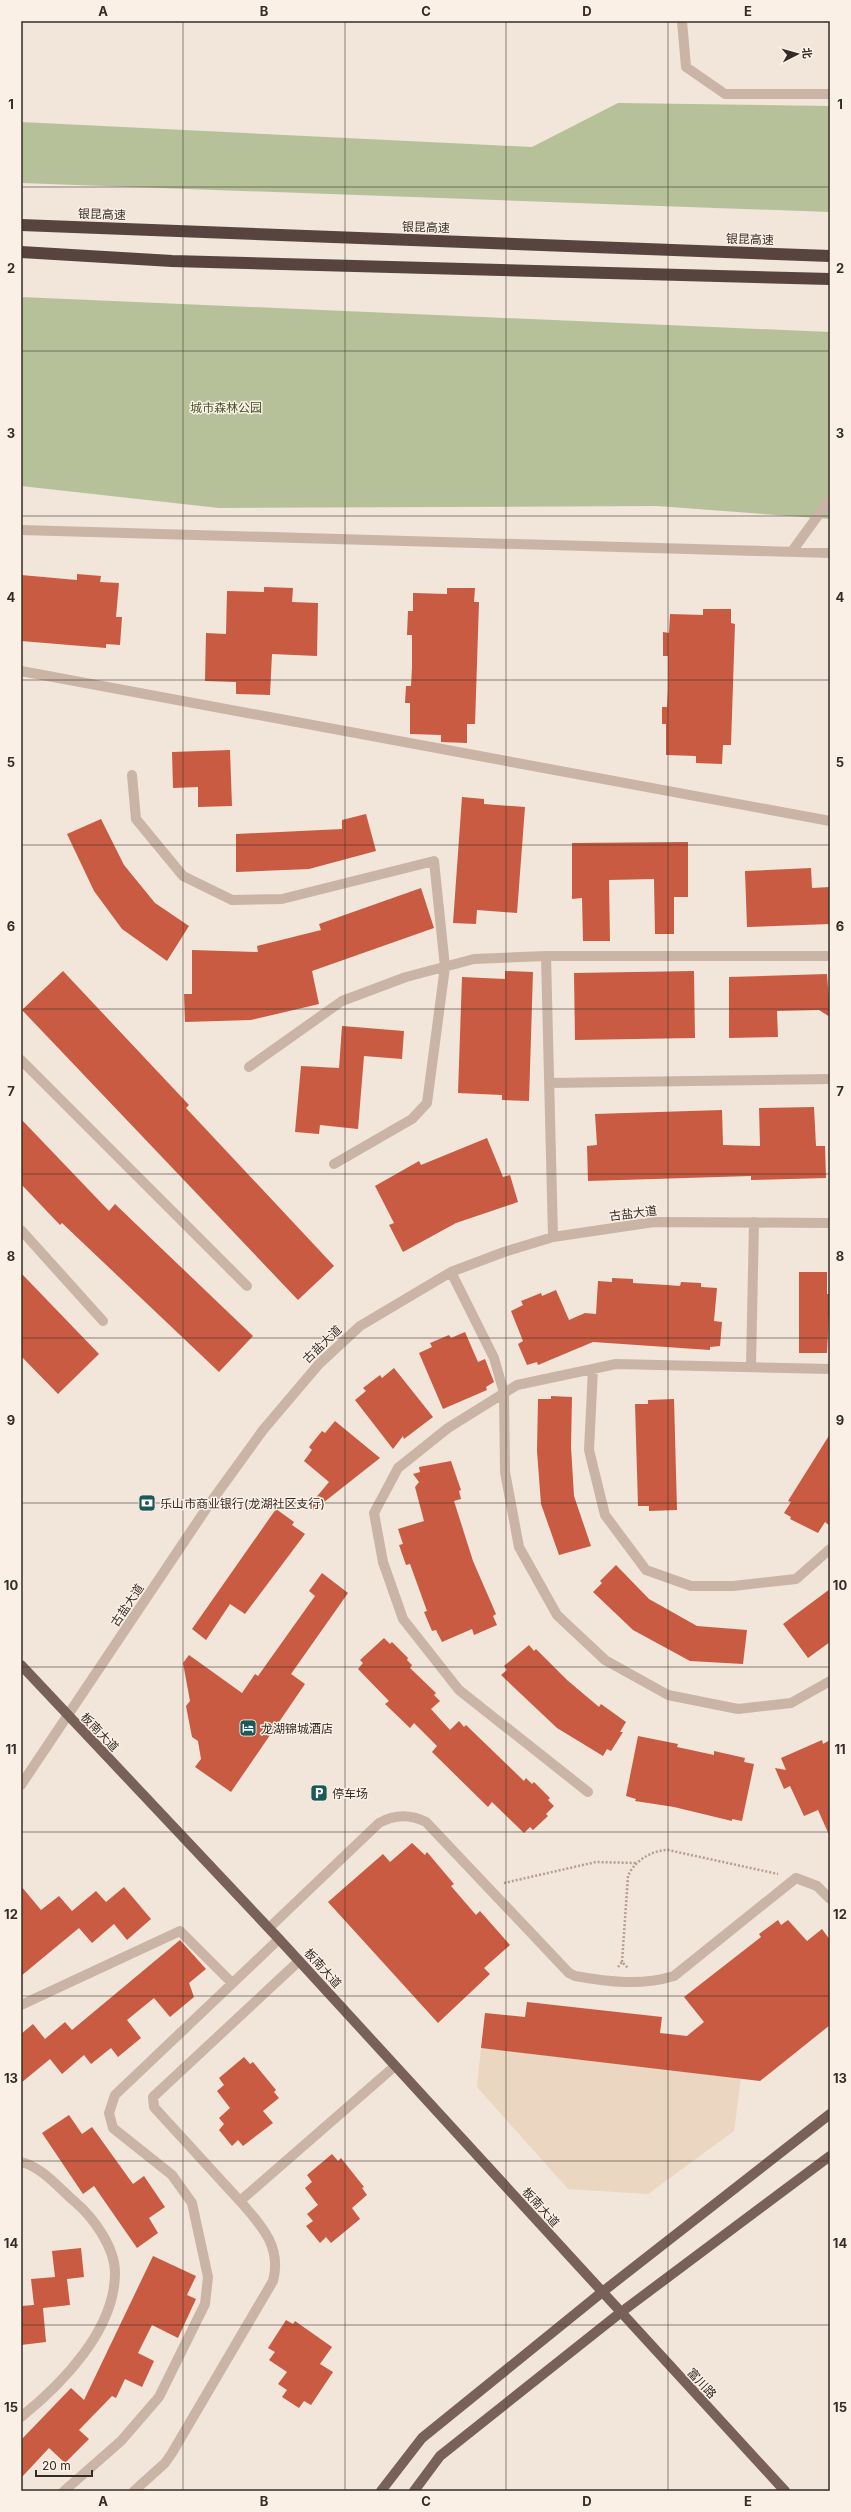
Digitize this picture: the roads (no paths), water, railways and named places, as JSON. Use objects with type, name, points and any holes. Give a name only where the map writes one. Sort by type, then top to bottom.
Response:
[{"type":"highway","name":"银昆高速","points":[[21,225],[830,256]]},
{"type":"highway","points":[[21,252],[180,261],[830,279]]},
{"type":"main road","name":"板南大道","points":[[21,1665],[270,1928],[601,2292]]},
{"type":"main road","points":[[381,2491],[422,2438],[601,2292],[830,2114]]},
{"type":"main road","points":[[414,2491],[440,2456],[620,2312],[830,2156]]},
{"type":"main road","name":"富川路","points":[[601,2292],[784,2491]]},
{"type":"street","points":[[682,21],[686,67],[725,94],[830,94]]},
{"type":"street","points":[[793,550],[830,499]]},
{"type":"street","points":[[21,530],[793,550],[830,553]]},
{"type":"street","points":[[21,671],[830,821]]},
{"type":"street","points":[[132,775],[136,819],[183,876],[232,900],[282,898],[434,861],[445,967],[427,1102],[412,1119],[334,1164]]},
{"type":"street","points":[[546,956],[554,1237]]},
{"type":"street","points":[[249,1067],[342,1001],[406,977],[474,959],[546,956],[830,956]]},
{"type":"street","points":[[21,1060],[247,1286]]},
{"type":"street","points":[[550,1083],[830,1079]]},
{"type":"street","name":"古盐大道","points":[[21,1785],[208,1506],[263,1430],[319,1364],[360,1326],[451,1272],[504,1252],[554,1237],[654,1222],[830,1223]]},
{"type":"street","points":[[751,1366],[754,1222]]},
{"type":"street","points":[[21,1230],[103,1321]]},
{"type":"street","points":[[451,1272],[494,1358],[504,1393],[505,1472],[519,1547],[557,1615],[605,1660],[668,1695],[738,1709],[791,1703],[830,1681]]},
{"type":"street","points":[[588,1792],[459,1690],[403,1619],[383,1562],[374,1513],[398,1468],[448,1428],[517,1385],[616,1364],[830,1369]]},
{"type":"street","points":[[593,1369],[589,1450],[605,1515],[646,1570],[690,1586],[741,1586],[796,1579],[830,1549]]},
{"type":"street","points":[[270,1928],[379,1823],[395,1816],[417,1818],[426,1822],[569,1973],[583,1977],[631,1983],[656,1981],[674,1976],[796,1878],[817,1886],[830,1899]]},
{"type":"street","points":[[21,2005],[180,1930],[231,1982]]},
{"type":"street","points":[[64,2491],[121,2441],[159,2397],[205,2304],[208,2277],[192,2203],[172,2175],[113,2128],[109,2113],[115,2095],[231,1982],[279,1939]]},
{"type":"street","points":[[134,2491],[165,2463],[172,2453],[272,2281],[276,2258],[274,2247],[257,2220],[154,2108],[153,2097],[299,1961]]},
{"type":"street","points":[[240,2201],[395,2066]]},
{"type":"street","points":[[21,2162],[34,2165],[86,2211],[106,2239],[115,2272],[110,2306],[85,2352],[52,2392],[21,2417]]},
{"type":"place","name":"乐山市商业银行(龙湖社区支行)","points":[[147,1503]]},
{"type":"place","name":"龙湖锦城酒店","points":[[248,1728]]},
{"type":"place","name":"停车场","points":[[319,1793]]},
{"type":"park label","name":"城市森林公园","points":[[226,407]]}]
